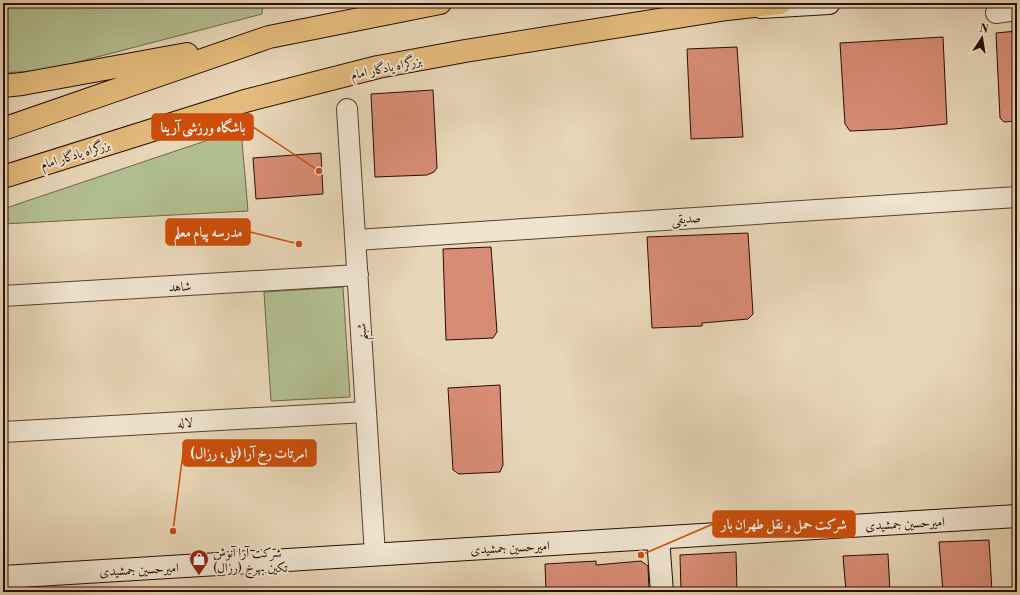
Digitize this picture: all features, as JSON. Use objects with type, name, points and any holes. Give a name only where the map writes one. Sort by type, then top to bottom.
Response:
[{"type":"highway","points":[[3,86],[52,79],[440,3]]},
{"type":"highway","name":"بزرگراه یادگار امام","points":[[3,177],[245,101],[378,67],[465,50],[727,9],[780,3]]},
{"type":"highway","points":[[3,129],[269,37]]},
{"type":"street","points":[[727,9],[829,3]]},
{"type":"street","points":[[996,13],[1017,10]]},
{"type":"street","name":"شبنم","points":[[348,109],[375,555]]},
{"type":"street","name":"صدیقی","points":[[356,240],[1017,197]]},
{"type":"street","name":"شاهد","points":[[3,296],[358,276]]},
{"type":"street","name":"لاله","points":[[3,432],[366,412]]},
{"type":"street","name":"امیرحسین جمشیدی","points":[[3,577],[1017,516]]},
{"type":"street","points":[[658,538],[662,592]]},
{"type":"green space","points":[[3,3],[263,3],[262,14],[47,70],[3,73]]},
{"type":"green space","points":[[241,129],[248,211],[3,224],[3,209]]},
{"type":"green space","points":[[343,287],[350,397],[271,401],[264,292]]},
{"type":"building","points":[[1017,31],[1017,121],[1004,122],[1000,118],[996,33]]},
{"type":"building","points":[[943,37],[947,124],[850,131],[845,124],[840,43]]},
{"type":"building","points":[[737,47],[743,137],[691,139],[687,49]]},
{"type":"building","points":[[433,90],[437,168],[434,172],[427,175],[375,177],[371,94]]},
{"type":"building","points":[[321,153],[323,194],[256,199],[253,158]]},
{"type":"building","points":[[748,233],[753,314],[748,319],[702,323],[702,326],[652,328],[647,237]]},
{"type":"building","points":[[491,247],[497,332],[493,338],[446,340],[443,249]]},
{"type":"building","points":[[500,385],[503,465],[500,472],[459,474],[453,470],[448,388]]},
{"type":"building","points":[[989,540],[992,592],[943,592],[939,542]]},
{"type":"building","points":[[736,552],[737,592],[681,592],[680,555]]},
{"type":"building","points":[[888,554],[890,592],[846,592],[843,556]]},
{"type":"building","points":[[596,561],[596,565],[641,561],[648,566],[649,592],[546,592],[545,564]]},
{"type":"place","name":"باشگاه ورزشی آرینا","points":[[319,171]]},
{"type":"place","name":"مدرسه پیام معلم","points":[[299,244]]},
{"type":"place","name":"امرتات رخ آرا (نلی، رزال)","points":[[173,531]]},
{"type":"place","name":"شرکت حمل و نقل طهران بار","points":[[641,555]]},
{"type":"place","name":"شرکت آرا آنوش تکین بهرخ (رزال)","points":[[199,576]]}]
